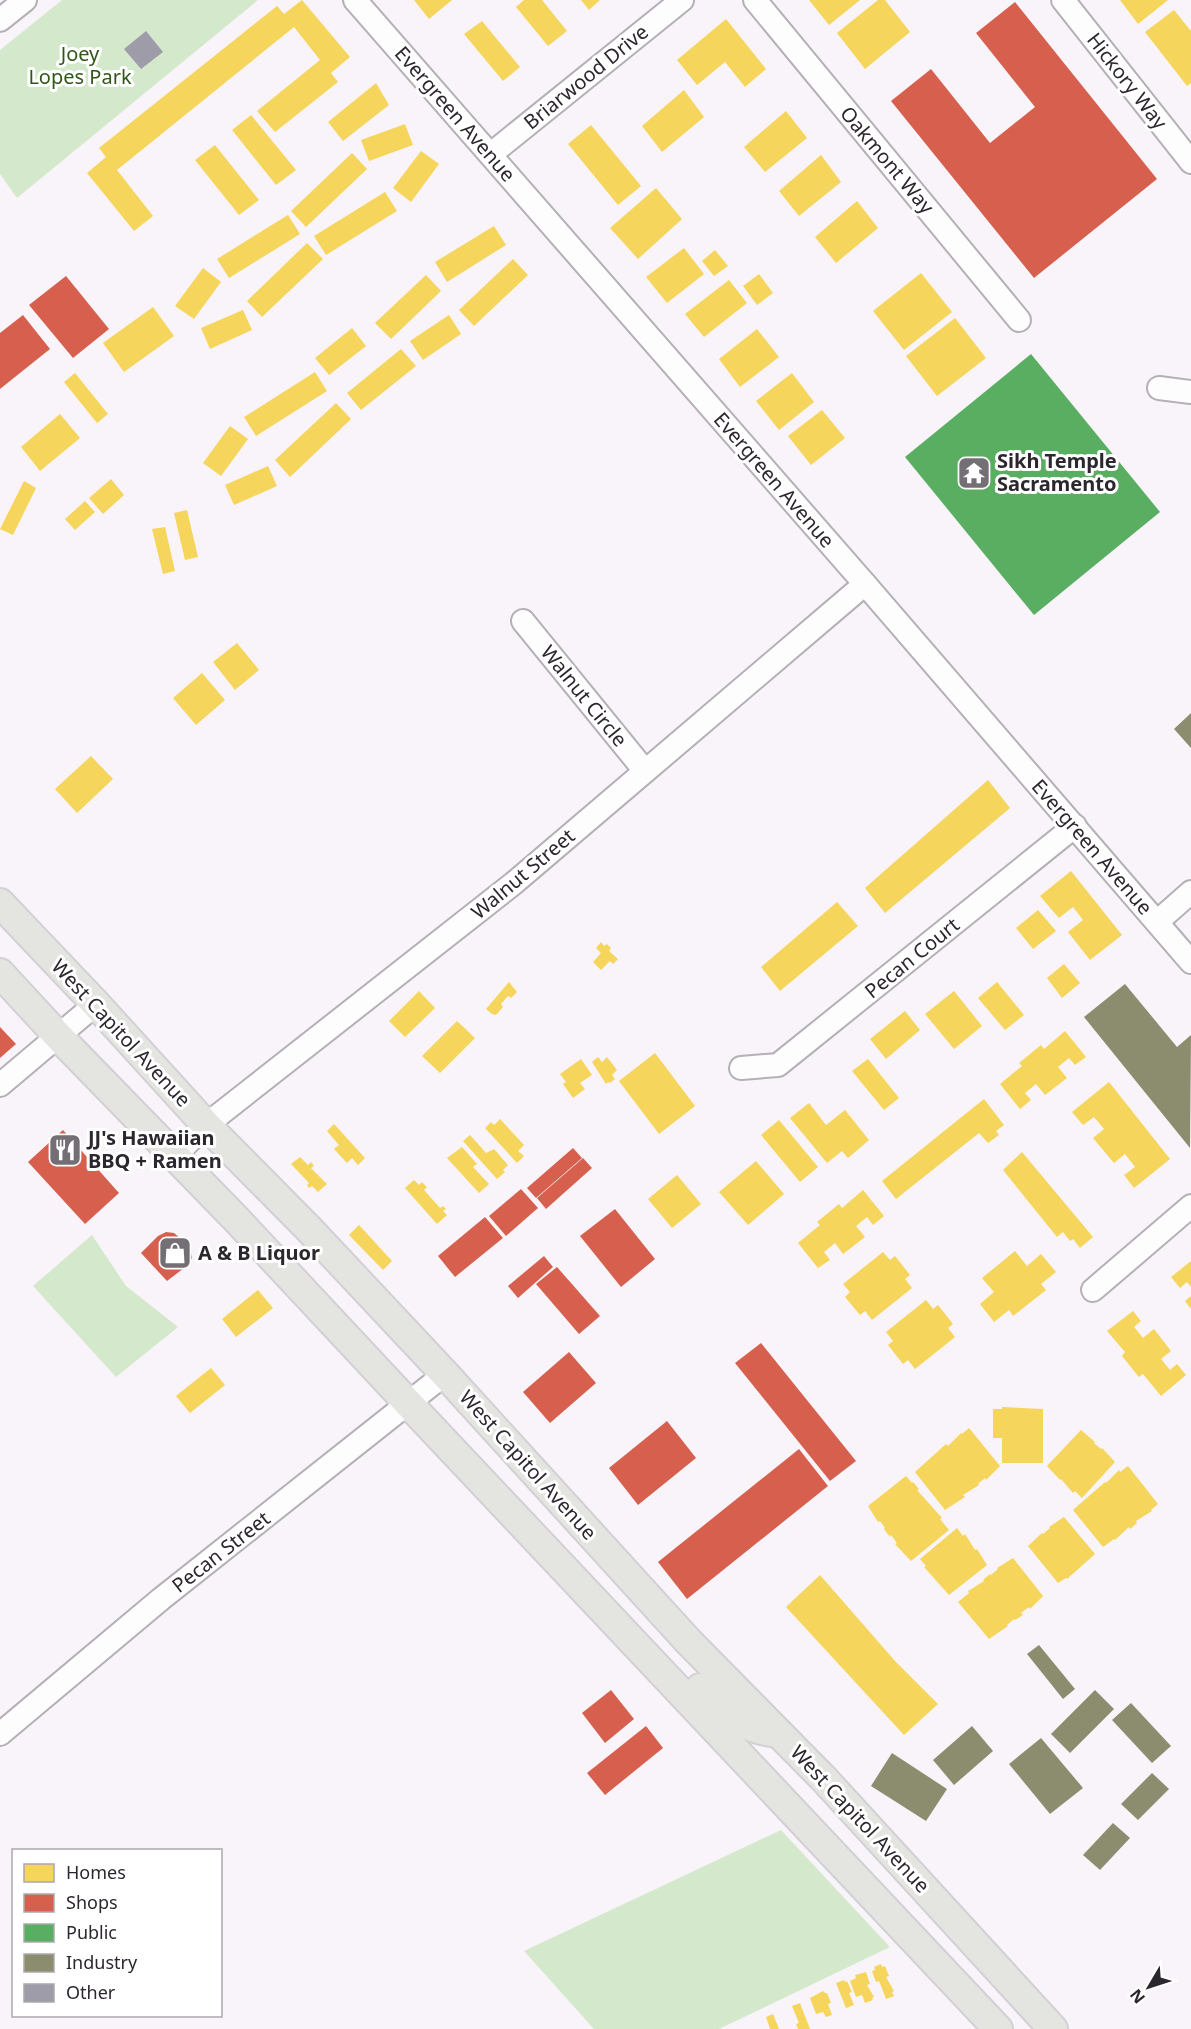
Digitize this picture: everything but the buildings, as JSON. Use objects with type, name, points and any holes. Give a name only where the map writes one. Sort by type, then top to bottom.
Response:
[{"type":"main road","name":"West Capitol Avenue","points":[[0,903],[206,1125],[316,1237],[445,1374],[698,1651],[886,1846],[1053,2029]]},
{"type":"main road","points":[[0,973],[237,1220],[998,2029]]},
{"type":"main road","points":[[546,1550],[567,1550],[582,1562],[646,1631],[675,1647],[698,1651]]},
{"type":"main road","points":[[669,1679],[682,1678],[693,1681],[735,1720],[760,1731],[779,1733]]},
{"type":"street","points":[[0,20],[25,0]]},
{"type":"street","name":"Evergreen Avenue","points":[[355,0],[865,584],[1191,962]]},
{"type":"street","name":"Briarwood Drive","points":[[491,154],[682,0]]},
{"type":"street","name":"Oakmont Way","points":[[754,0],[1019,320]]},
{"type":"street","name":"Hickory Way","points":[[1063,0],[1191,162]]},
{"type":"street","points":[[1159,388],[1191,392]]},
{"type":"street","name":"Walnut Street","points":[[174,1156],[206,1125],[514,883],[865,584]]},
{"type":"street","name":"Walnut Circle","points":[[524,621],[645,771]]},
{"type":"street","name":"Pecan Court","points":[[741,1068],[778,1065],[1075,826]]},
{"type":"street","points":[[1156,922],[1191,892]]},
{"type":"street","points":[[0,1085],[96,1004]]},
{"type":"street","points":[[1094,1290],[1191,1206]]},
{"type":"street","name":"Pecan Street","points":[[0,1734],[161,1599],[445,1374]]},
{"type":"green space","name":"Joey Lopes Park","points":[[62,0],[258,0],[17,198],[0,174],[0,50]]},
{"type":"green space","points":[[92,1235],[126,1286],[178,1327],[116,1377],[33,1286]]},
{"type":"green space","points":[[781,1830],[890,1947],[719,2029],[594,2029],[524,1951]]},
{"type":"place","name":"Sikh Temple Sacramento","points":[[974,473]]},
{"type":"place","name":"JJ's Hawaiian BBQ + Ramen","points":[[65,1150]]},
{"type":"place","name":"A & B Liquor","points":[[175,1253]]}]
